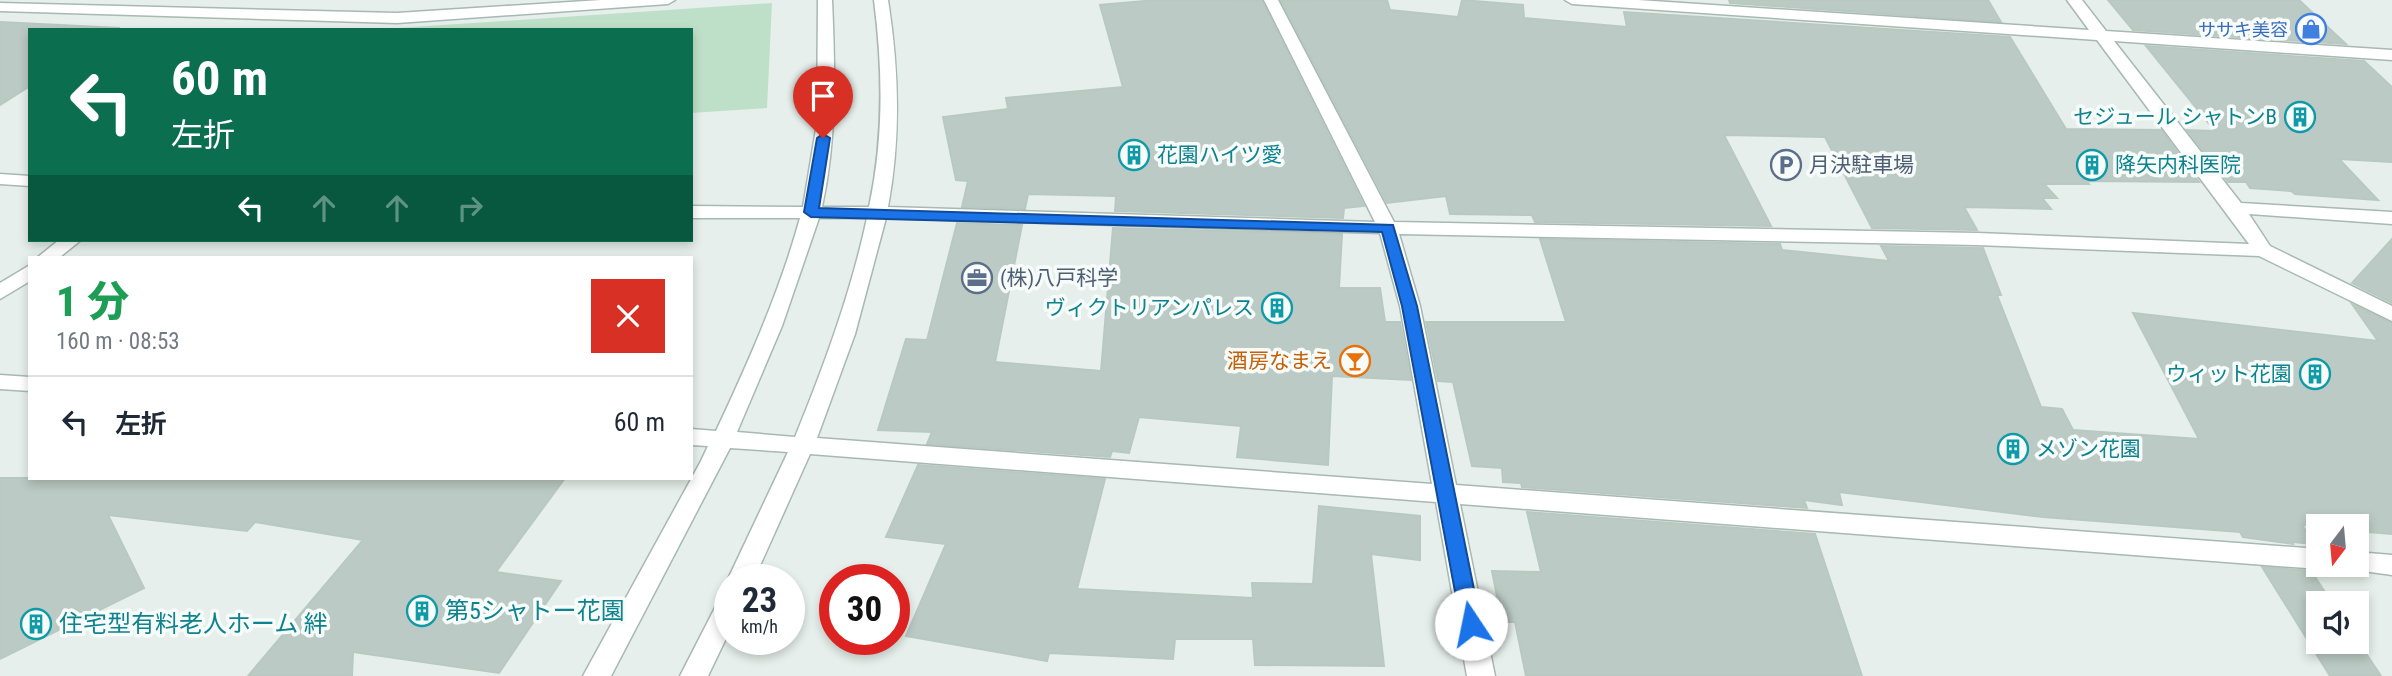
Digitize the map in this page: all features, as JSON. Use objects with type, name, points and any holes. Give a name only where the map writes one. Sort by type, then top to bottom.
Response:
[{"type":"street","points":[[348,28],[383,0]]},
{"type":"street","points":[[0,7],[361,18],[442,16],[668,0]]},
{"type":"street","points":[[597,676],[707,479],[790,278],[811,212],[821,164],[828,86],[825,0]]},
{"type":"street","points":[[748,564],[804,444],[859,283],[877,212],[884,178],[891,91],[881,0]]},
{"type":"street","points":[[1271,0],[1388,228],[1409,306],[1482,676]]},
{"type":"street","points":[[1572,0],[2392,55]]},
{"type":"street","points":[[2074,0],[2235,208],[2263,250]]},
{"type":"street","points":[[0,179],[28,181]]},
{"type":"street","points":[[2235,208],[2392,218]]},
{"type":"street","points":[[693,212],[877,212],[1388,228],[1976,239],[2263,250],[2392,314]]},
{"type":"street","points":[[49,256],[68,242]]},
{"type":"street","points":[[0,293],[28,272]]},
{"type":"street","points":[[0,382],[28,384]]},
{"type":"street","points":[[693,437],[2306,558]]},
{"type":"street","points":[[2370,563],[2392,565]]},
{"type":"street","points":[[694,676],[714,635]]},
{"type":"green space","points":[[772,3],[767,108],[693,113],[693,28],[398,28]]},
{"type":"building","points":[[1156,0],[1262,1],[1364,206],[1344,208],[1343,218],[1115,211],[1116,196],[1028,194],[1025,209],[962,207],[968,181],[956,180],[943,117],[1008,109],[1006,98],[1123,87],[1100,5]]},
{"type":"building","points":[[1387,0],[1390,10],[1458,17],[1462,0],[1523,5],[1524,18],[1627,27],[1624,12],[2010,37],[2066,129],[2161,130],[2199,182],[2087,181],[2089,184],[2044,184],[2057,198],[2042,198],[2051,209],[1964,207],[1977,230],[1872,228],[1825,137],[1724,135],[1771,226],[1535,222],[1532,215],[1450,214],[1446,196],[1387,203],[1281,1]]},
{"type":"building","points":[[1729,0],[1988,0],[2001,22],[1730,3]]},
{"type":"building","points":[[2108,0],[2299,0],[2346,44],[2133,30]]},
{"type":"building","points":[[0,22],[120,28],[28,28],[28,87],[0,105]]},
{"type":"building","points":[[2146,46],[2364,61],[2392,87],[2392,162],[2339,159],[2378,200],[2295,194],[2291,191],[2250,188],[2246,182],[2228,182],[2187,130],[2215,131]]},
{"type":"building","points":[[957,223],[1022,225],[995,362],[1101,371],[1113,228],[1342,234],[1339,288],[1380,288],[1385,322],[1400,322],[1411,380],[1332,376],[1328,465],[1237,457],[1241,426],[1139,417],[1129,453],[1112,451],[1110,457],[927,444],[932,432],[878,430],[906,339],[927,340]]},
{"type":"building","points":[[1540,239],[1780,244],[1782,250],[1889,261],[1881,246],[1983,248],[2001,295],[1997,295],[2041,407],[2062,409],[2073,430],[2199,439],[2133,313],[2378,341],[2352,304],[2392,323],[2392,534],[2370,532],[2370,514],[2306,514],[2306,525],[2302,525],[2306,531],[2306,543],[2292,542],[2293,544],[2243,537],[2240,532],[2043,517],[1839,492],[1842,505],[1804,500],[1807,508],[1522,487],[1521,483],[1503,482],[1502,468],[1472,466],[1453,382],[1438,381],[1426,322],[1566,322]]},
{"type":"building","points":[[2392,239],[2392,303],[2352,283]]},
{"type":"building","points":[[918,465],[1105,479],[1077,589],[1253,598],[1252,583],[1313,584],[1319,506],[1420,516],[1420,560],[1371,554],[1384,666],[1255,665],[1253,639],[1175,639],[1173,659],[1049,653],[1047,661],[910,637],[910,627],[946,544],[886,537]]},
{"type":"building","points":[[0,478],[564,480],[496,572],[561,581],[499,673],[353,652],[352,676],[248,676],[363,540],[255,522],[247,531],[108,515],[144,588],[0,659]]},
{"type":"building","points":[[1527,512],[1815,534],[1862,676],[1526,676],[1515,622],[1502,622],[1492,571],[1541,572]]},
{"type":"building","points":[[2262,567],[2306,571],[2306,578],[2316,578],[2324,591],[2306,591],[2306,638]]},
{"type":"building","points":[[2316,654],[2366,654],[2381,676],[2330,676]]},
{"type":"place","name":"ササキ美容","points":[[2311,29]]},
{"type":"place","name":"セジュール シャトンB","points":[[2300,117]]},
{"type":"place","name":"花園ハイツ愛","points":[[1134,155]]},
{"type":"place","name":"月決駐車場","points":[[1786,165]]},
{"type":"place","name":"降矢内科医院","points":[[2092,165]]},
{"type":"place","name":"(株)八戸科学","points":[[977,278]]},
{"type":"place","name":"ヴィクトリアンパレス","points":[[1277,308]]},
{"type":"place","name":"酒房なまえ","points":[[1355,361]]},
{"type":"place","name":"ウィット花園","points":[[2315,374]]},
{"type":"place","name":"メゾン花園","points":[[2013,449]]},
{"type":"place","name":"第5シャトー花園","points":[[422,611]]},
{"type":"place","name":"住宅型有料老人ホーム 絆","points":[[36,624]]},
{"type":"route","points":[[823,138],[821,164],[811,212],[928,213],[1388,228],[1409,306],[1471,624]]}]
